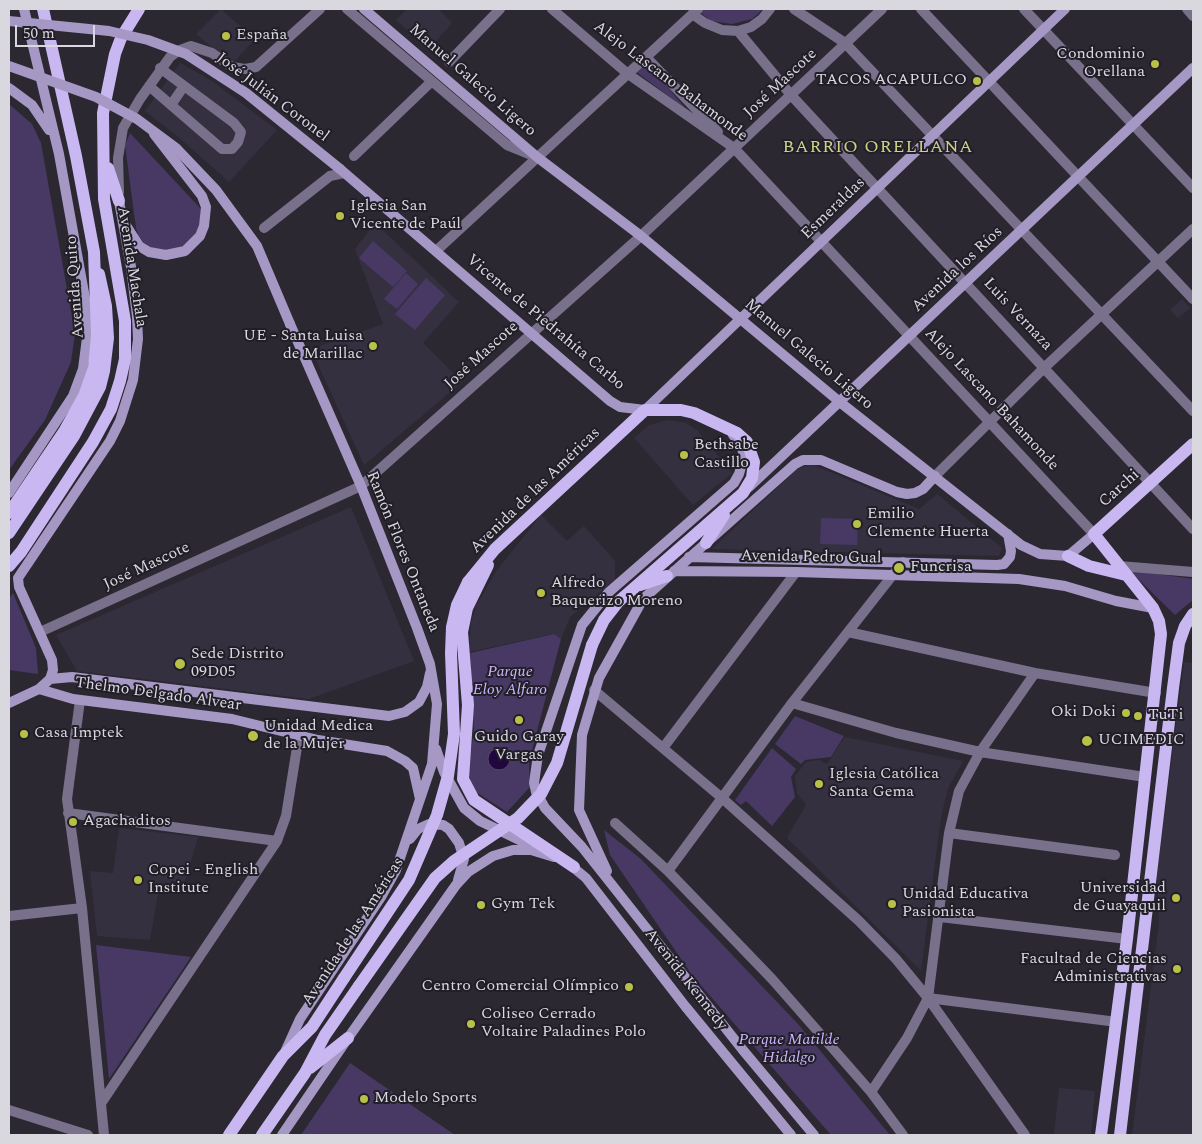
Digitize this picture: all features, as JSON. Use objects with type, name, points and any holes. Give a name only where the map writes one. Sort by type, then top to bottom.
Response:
[{"type":"main road","points":[[18,9],[30,36]]},
{"type":"main road","name":"Avenida Quito","points":[[9,493],[73,396],[83,369],[86,353],[86,304],[59,154],[24,9]]},
{"type":"main road","name":"Avenida Quito","points":[[9,513],[69,424],[89,383],[94,368],[97,336],[94,252],[76,156],[43,9]]},
{"type":"main road","name":"Avenida Machala","points":[[9,566],[21,552],[102,428],[116,395],[123,366],[125,321],[104,199],[102,113],[110,70],[121,38],[139,9]]},
{"type":"main road","name":"Manuel Galecio Ligero","points":[[364,9],[537,157],[641,236],[841,403],[1008,534],[1036,553],[1068,556]]},
{"type":"main road","name":"Esmeraldas","points":[[645,410],[1065,9]]},
{"type":"main road","name":"José Julián Coronel","points":[[9,21],[109,31],[148,40],[186,54],[246,93],[342,171]]},
{"type":"main road","points":[[9,66],[96,97],[149,127],[202,196],[206,207],[204,226],[194,244],[185,250],[166,256],[149,252],[139,246],[128,229],[104,156]]},
{"type":"main road","name":"Avenida los Ríos","points":[[743,493],[841,403],[910,335],[1193,68]]},
{"type":"main road","points":[[9,88],[32,105],[40,115],[46,123],[59,154]]},
{"type":"main road","name":"Ramón Flores Ontaneda","points":[[149,127],[196,168],[232,210],[256,246],[361,486],[430,664],[437,704],[435,746],[432,764],[420,800]]},
{"type":"main road","name":"Vicente de Piedrahíta Carbo","points":[[342,171],[610,401],[620,406],[645,410],[681,410],[718,423],[741,444],[744,456],[739,474],[729,488],[609,592],[589,614],[577,637],[535,765],[536,792],[545,808],[582,847],[617,890]]},
{"type":"main road","name":"Avenida Machala","points":[[50,679],[54,665],[19,587],[18,578],[110,441],[120,421],[133,380],[138,339],[137,318],[131,267],[119,201]]},
{"type":"main road","points":[[9,533],[58,461],[92,405],[104,371],[108,322],[105,294],[94,252]]},
{"type":"main road","name":"Avenida de las Américas","points":[[229,1135],[283,1056],[312,1027],[409,880],[437,815],[448,776],[454,734],[452,627],[457,605],[468,582],[495,548],[645,410]]},
{"type":"main road","points":[[718,423],[742,437],[753,454],[752,478],[743,493]]},
{"type":"main road","name":"Carchi","points":[[1068,556],[1193,444]]},
{"type":"main road","points":[[617,890],[579,810],[582,735],[594,690],[617,642],[637,607],[689,557],[795,464],[803,460],[821,460],[906,494],[915,493],[923,489],[935,476]]},
{"type":"main road","name":"Avenida de las Américas","points":[[262,1135],[304,1073],[325,1035],[435,878],[454,861],[518,818],[541,794],[557,763],[592,645],[611,609],[743,493]]},
{"type":"main road","points":[[706,542],[731,503]]},
{"type":"main road","name":"Avenida Pedro Gual","points":[[689,557],[1004,564],[1011,554],[1008,534]]},
{"type":"main road","points":[[1094,534],[1122,571],[1154,608],[1159,620],[1161,634],[1156,693],[1127,939],[1101,1135]]},
{"type":"main road","points":[[495,548],[467,608],[462,632],[468,705],[463,778],[474,800],[574,867]]},
{"type":"main road","points":[[9,570],[21,552]]},
{"type":"main road","points":[[1068,556],[1089,566],[1122,571]]},
{"type":"main road","name":"Avenida Pedro Gual","points":[[671,573],[796,572],[893,574],[1040,581],[1116,601],[1154,608]]},
{"type":"main road","points":[[635,587],[671,573]]},
{"type":"main road","points":[[1120,1135],[1179,643],[1185,626],[1193,614]]},
{"type":"main road","name":"Thelmo Delgado Alvear","points":[[50,679],[72,678],[388,716],[405,712],[419,702],[430,677],[430,664]]},
{"type":"main road","points":[[9,703],[39,689],[50,679]]},
{"type":"main road","name":"Thelmo Delgado Alvear","points":[[39,689],[80,700],[232,719],[299,735],[378,749],[396,755],[413,768],[420,800]]},
{"type":"main road","points":[[435,746],[450,786],[464,808],[472,815],[558,858]]},
{"type":"main road","points":[[283,1056],[300,1019],[388,884],[406,844],[420,800]]},
{"type":"main road","points":[[406,844],[418,829],[429,824],[443,825],[449,829],[459,843],[464,859],[456,885]]},
{"type":"main road","points":[[282,1135],[456,885],[478,864],[504,852],[531,850],[558,858]]},
{"type":"main road","name":"Avenida Kennedy","points":[[558,858],[574,867],[586,878],[685,1006],[791,1135]]},
{"type":"main road","name":"Avenida Kennedy","points":[[617,890],[742,1049],[814,1135]]},
{"type":"main road","points":[[304,1073],[348,1038]]},
{"type":"street","points":[[119,201],[119,142],[123,128],[160,68],[180,50],[191,46],[212,53],[232,66],[244,69],[256,67],[320,9]]},
{"type":"street","name":"Manuel Galecio Ligero","points":[[347,9],[507,145],[537,157]]},
{"type":"street","points":[[449,62],[500,9]]},
{"type":"street","name":"Alejo Lascano Bahamonde","points":[[552,9],[628,74],[734,148],[1094,534]]},
{"type":"street","points":[[436,251],[695,12],[705,23],[722,30],[738,31],[757,23],[770,9]]},
{"type":"street","points":[[794,9],[845,44],[1193,411]]},
{"type":"street","name":"José Mascote","points":[[40,632],[361,486],[531,332],[641,236],[882,9]]},
{"type":"street","points":[[921,9],[1193,298]]},
{"type":"street","points":[[1024,9],[1193,188]]},
{"type":"street","points":[[1187,9],[1193,16]]},
{"type":"street","name":"Luis Vernaza","points":[[738,31],[791,95],[1045,367],[1193,529]]},
{"type":"street","points":[[646,56],[734,148]]},
{"type":"street","points":[[149,86],[222,149],[232,149],[238,142],[241,132],[234,123],[160,68]]},
{"type":"street","points":[[354,156],[431,82]]},
{"type":"street","points":[[171,105],[184,86]]},
{"type":"street","points":[[264,228],[330,176],[342,171]]},
{"type":"street","points":[[935,476],[1045,367],[1193,229]]},
{"type":"street","points":[[668,871],[792,703],[903,562]]},
{"type":"street","points":[[1122,571],[1193,572]]},
{"type":"street","points":[[663,748],[796,572]]},
{"type":"street","points":[[848,632],[1035,673],[1156,693]]},
{"type":"street","points":[[871,1092],[903,1045],[928,998],[940,917],[948,833],[959,791],[980,752],[1035,673]]},
{"type":"street","points":[[594,690],[722,798],[859,921],[896,959],[928,998],[1025,1135]]},
{"type":"street","points":[[80,700],[66,799],[82,908],[104,1135]]},
{"type":"street","points":[[792,703],[896,733],[980,752],[1145,777]]},
{"type":"street","points":[[102,1102],[277,841],[286,816],[299,735]]},
{"type":"street","points":[[68,813],[277,841]]},
{"type":"street","points":[[615,823],[668,871],[772,979],[871,1092],[903,1135]]},
{"type":"street","points":[[948,833],[1115,856]]},
{"type":"street","points":[[9,916],[82,908]]},
{"type":"street","points":[[940,917],[1127,939]]},
{"type":"street","points":[[928,998],[1117,1022]]},
{"type":"street","points":[[9,1110],[88,1135]]},
{"type":"shaded area","name":"España","points":[[221,9],[255,39],[234,62],[227,60],[196,34]]},
{"type":"shaded area","points":[[407,9],[438,9],[452,23],[429,49],[396,20]]},
{"type":"shaded area","points":[[180,63],[212,81],[277,130],[229,182],[183,141],[145,111]]},
{"type":"shaded area","name":"UE - Santa Luisa de Marillac","points":[[375,223],[459,302],[423,343],[462,382],[364,465],[311,349],[383,324],[355,249]]},
{"type":"shaded area","points":[[1182,299],[1190,308],[1178,318],[1170,310]]},
{"type":"shaded area","name":"Bethsabe Castillo","points":[[668,420],[686,423],[697,430],[732,473],[693,505],[634,438],[649,425]]},
{"type":"shaded area","name":"Emilio Clemente Huerta","points":[[811,464],[919,509],[937,494],[1002,548],[999,556],[712,549],[797,469]]},
{"type":"shaded area","points":[[351,507],[414,661],[309,699],[77,671],[56,635]]},
{"type":"shaded area","name":"Alfredo Baquerizo Moreno","points":[[541,515],[567,541],[584,526],[615,561],[615,580],[570,617],[561,639],[553,634],[469,652],[471,622],[476,606],[497,570]]},
{"type":"shaded area","name":"Universidad de Guayaquil","points":[[1184,662],[1193,663],[1193,1135],[1132,1135],[1159,923],[1157,874]]},
{"type":"shaded area","name":"Unidad Educativa Pasionista","points":[[845,737],[963,761],[948,788],[941,817],[921,971],[787,838],[806,805],[797,793],[795,776],[806,762],[819,760],[827,764]]},
{"type":"shaded area","points":[[499,748],[507,751],[510,759],[507,767],[499,770],[491,767],[488,759],[491,751]]},
{"type":"shaded area","name":"Copei - English Institute","points":[[119,828],[198,837],[182,891],[159,888],[150,940],[97,936],[90,871],[113,873]]},
{"type":"shaded area","points":[[1059,1088],[1095,1091],[1091,1135],[1054,1135]]},
{"type":"green space","points":[[701,9],[763,9],[752,19],[732,24],[711,21],[699,11]]},
{"type":"green space","points":[[646,62],[686,109],[635,71]]},
{"type":"green space","points":[[9,104],[32,124],[41,143],[75,334],[71,362],[45,420],[9,470]]},
{"type":"green space","points":[[130,133],[201,209],[200,227],[189,244],[172,251],[152,248],[140,241],[136,228],[125,145]]},
{"type":"green space","points":[[373,241],[407,271],[393,287],[359,258]]},
{"type":"green space","points":[[406,273],[418,284],[397,309],[384,299]]},
{"type":"green space","points":[[426,278],[445,295],[415,330],[395,314]]},
{"type":"green space","points":[[821,518],[858,519],[857,545],[820,544]]},
{"type":"green space","points":[[1129,570],[1193,579],[1193,600],[1175,615]]},
{"type":"green space","points":[[13,593],[36,648],[38,674],[9,670],[9,599]]},
{"type":"green space","name":"Parque Eloy Alfaro","points":[[554,634],[561,639],[529,762],[530,787],[507,812],[473,790],[468,771],[474,730],[470,653]]},
{"type":"green space","points":[[795,716],[844,736],[831,757],[805,760],[801,764],[775,744]]},
{"type":"green space","points":[[772,748],[796,769],[791,777],[795,797],[772,826],[746,801],[741,805],[735,800]]},
{"type":"green space","name":"Parque Matilde Hidalgo","points":[[604,830],[641,859],[798,1024],[890,1135],[831,1135],[692,975],[610,855]]},
{"type":"green space","points":[[96,945],[191,957],[109,1079],[102,1007]]},
{"type":"green space","name":"Modelo Sports","points":[[350,1063],[455,1135],[301,1135]]},
{"type":"place","name":"España","points":[[226,36]]},
{"type":"place","name":"Condominio Orellana","points":[[1155,64]]},
{"type":"place","name":"TACOS ACAPULCO","points":[[977,81]]},
{"type":"place","name":"Iglesia San Vicente de Paúl","points":[[340,216]]},
{"type":"place","name":"UE - Santa Luisa de Marillac","points":[[373,346]]},
{"type":"place","name":"Bethsabe Castillo","points":[[684,455]]},
{"type":"place","name":"Emilio Clemente Huerta","points":[[857,524]]},
{"type":"place","name":"Funcrisa","points":[[899,568]]},
{"type":"place","name":"Alfredo Baquerizo Moreno","points":[[541,593]]},
{"type":"place","name":"Sede Distrito 09D05","points":[[180,664]]},
{"type":"place","name":"Oki Doki","points":[[1126,713]]},
{"type":"place","name":"TuTi","points":[[1138,716]]},
{"type":"place","name":"Guido Garay Vargas","points":[[519,720]]},
{"type":"place","name":"Casa Imptek","points":[[24,734]]},
{"type":"place","name":"Unidad Medica de la Mujer","points":[[253,736]]},
{"type":"place","name":"UCIMEDIC","points":[[1087,741]]},
{"type":"place","name":"Iglesia Católica Santa Gema","points":[[819,784]]},
{"type":"place","name":"Agachaditos","points":[[73,822]]},
{"type":"place","name":"Copei - English Institute","points":[[138,880]]},
{"type":"place","name":"Universidad de Guayaquil","points":[[1176,898]]},
{"type":"place","name":"Unidad Educativa Pasionista","points":[[892,904]]},
{"type":"place","name":"Gym Tek","points":[[481,905]]},
{"type":"place","name":"Facultad de Ciencias Administrativas","points":[[1177,969]]},
{"type":"place","name":"Centro Comercial Olímpico","points":[[629,987]]},
{"type":"place","name":"Coliseo Cerrado Voltaire Paladines Polo","points":[[471,1024]]},
{"type":"place","name":"Modelo Sports","points":[[364,1099]]},
{"type":"district","name":"BARRIO ORELLANA","points":[[878,148]]}]
